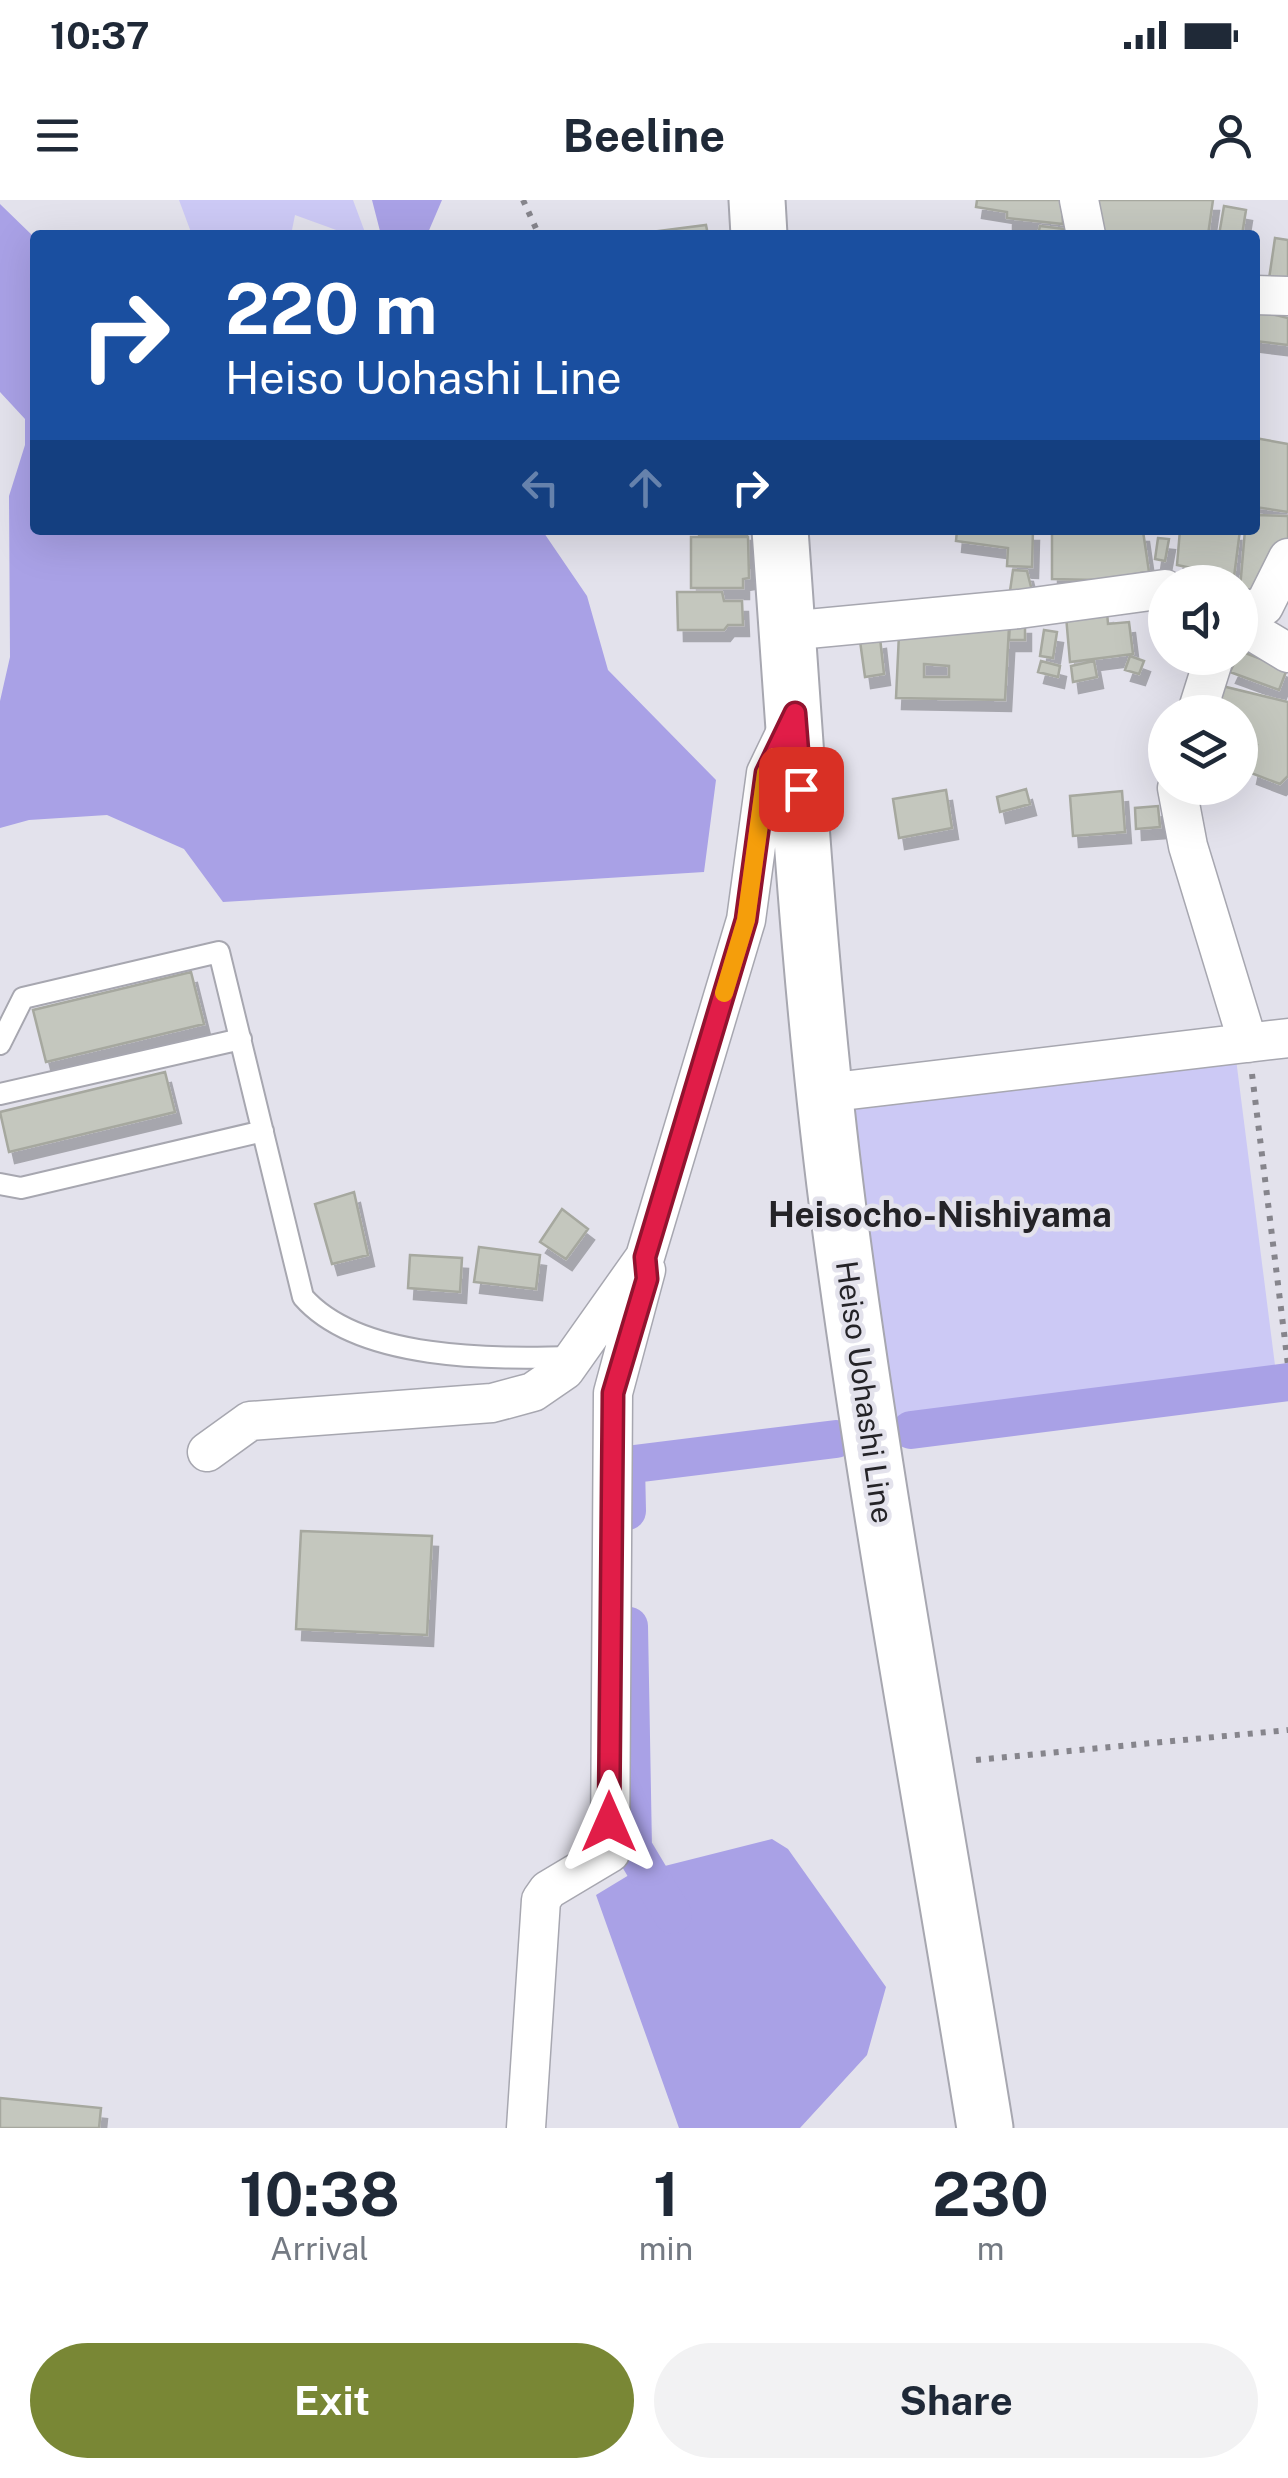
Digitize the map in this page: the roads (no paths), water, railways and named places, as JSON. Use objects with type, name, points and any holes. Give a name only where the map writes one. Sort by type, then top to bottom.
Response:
[{"type":"main road","points":[[757,200],[759,230]]},
{"type":"main road","name":"Heiso Uohashi Line","points":[[780,535],[825,1092],[883,1516],[985,2128]]},
{"type":"street","points":[[1079,200],[1085,230]]},
{"type":"street","points":[[1260,295],[1288,296]]},
{"type":"street","points":[[1258,608],[1264,606],[1288,558]]},
{"type":"street","points":[[788,631],[1019,609],[1148,591]]},
{"type":"street","points":[[1258,635],[1288,653]]},
{"type":"street","points":[[208,1452],[250,1421],[492,1403],[533,1392],[565,1370],[645,1257],[746,920],[766,773],[795,713]]},
{"type":"street","points":[[1180,805],[1188,846],[1248,1043]]},
{"type":"street","points":[[825,1092],[1288,1038]]},
{"type":"street","points":[[526,2128],[541,1900],[548,1890],[610,1853],[613,1393],[647,1279],[645,1257]]},
{"type":"lane","points":[[0,1044],[23,998],[220,952],[303,1297],[320,1316],[364,1337],[431,1351],[574,1358]]},
{"type":"lane","points":[[0,1094],[241,1039]]},
{"type":"lane","points":[[0,1184],[20,1188],[263,1130]]},
{"type":"waterway","points":[[911,1430],[1288,1382]]},
{"type":"waterway","points":[[627,1511],[626,1465],[836,1439]]},
{"type":"waterway","points":[[629,1626],[633,1848],[673,1915]]},
{"type":"district","name":"Heisocho-Nishiyama","points":[[940,1214]]}]
